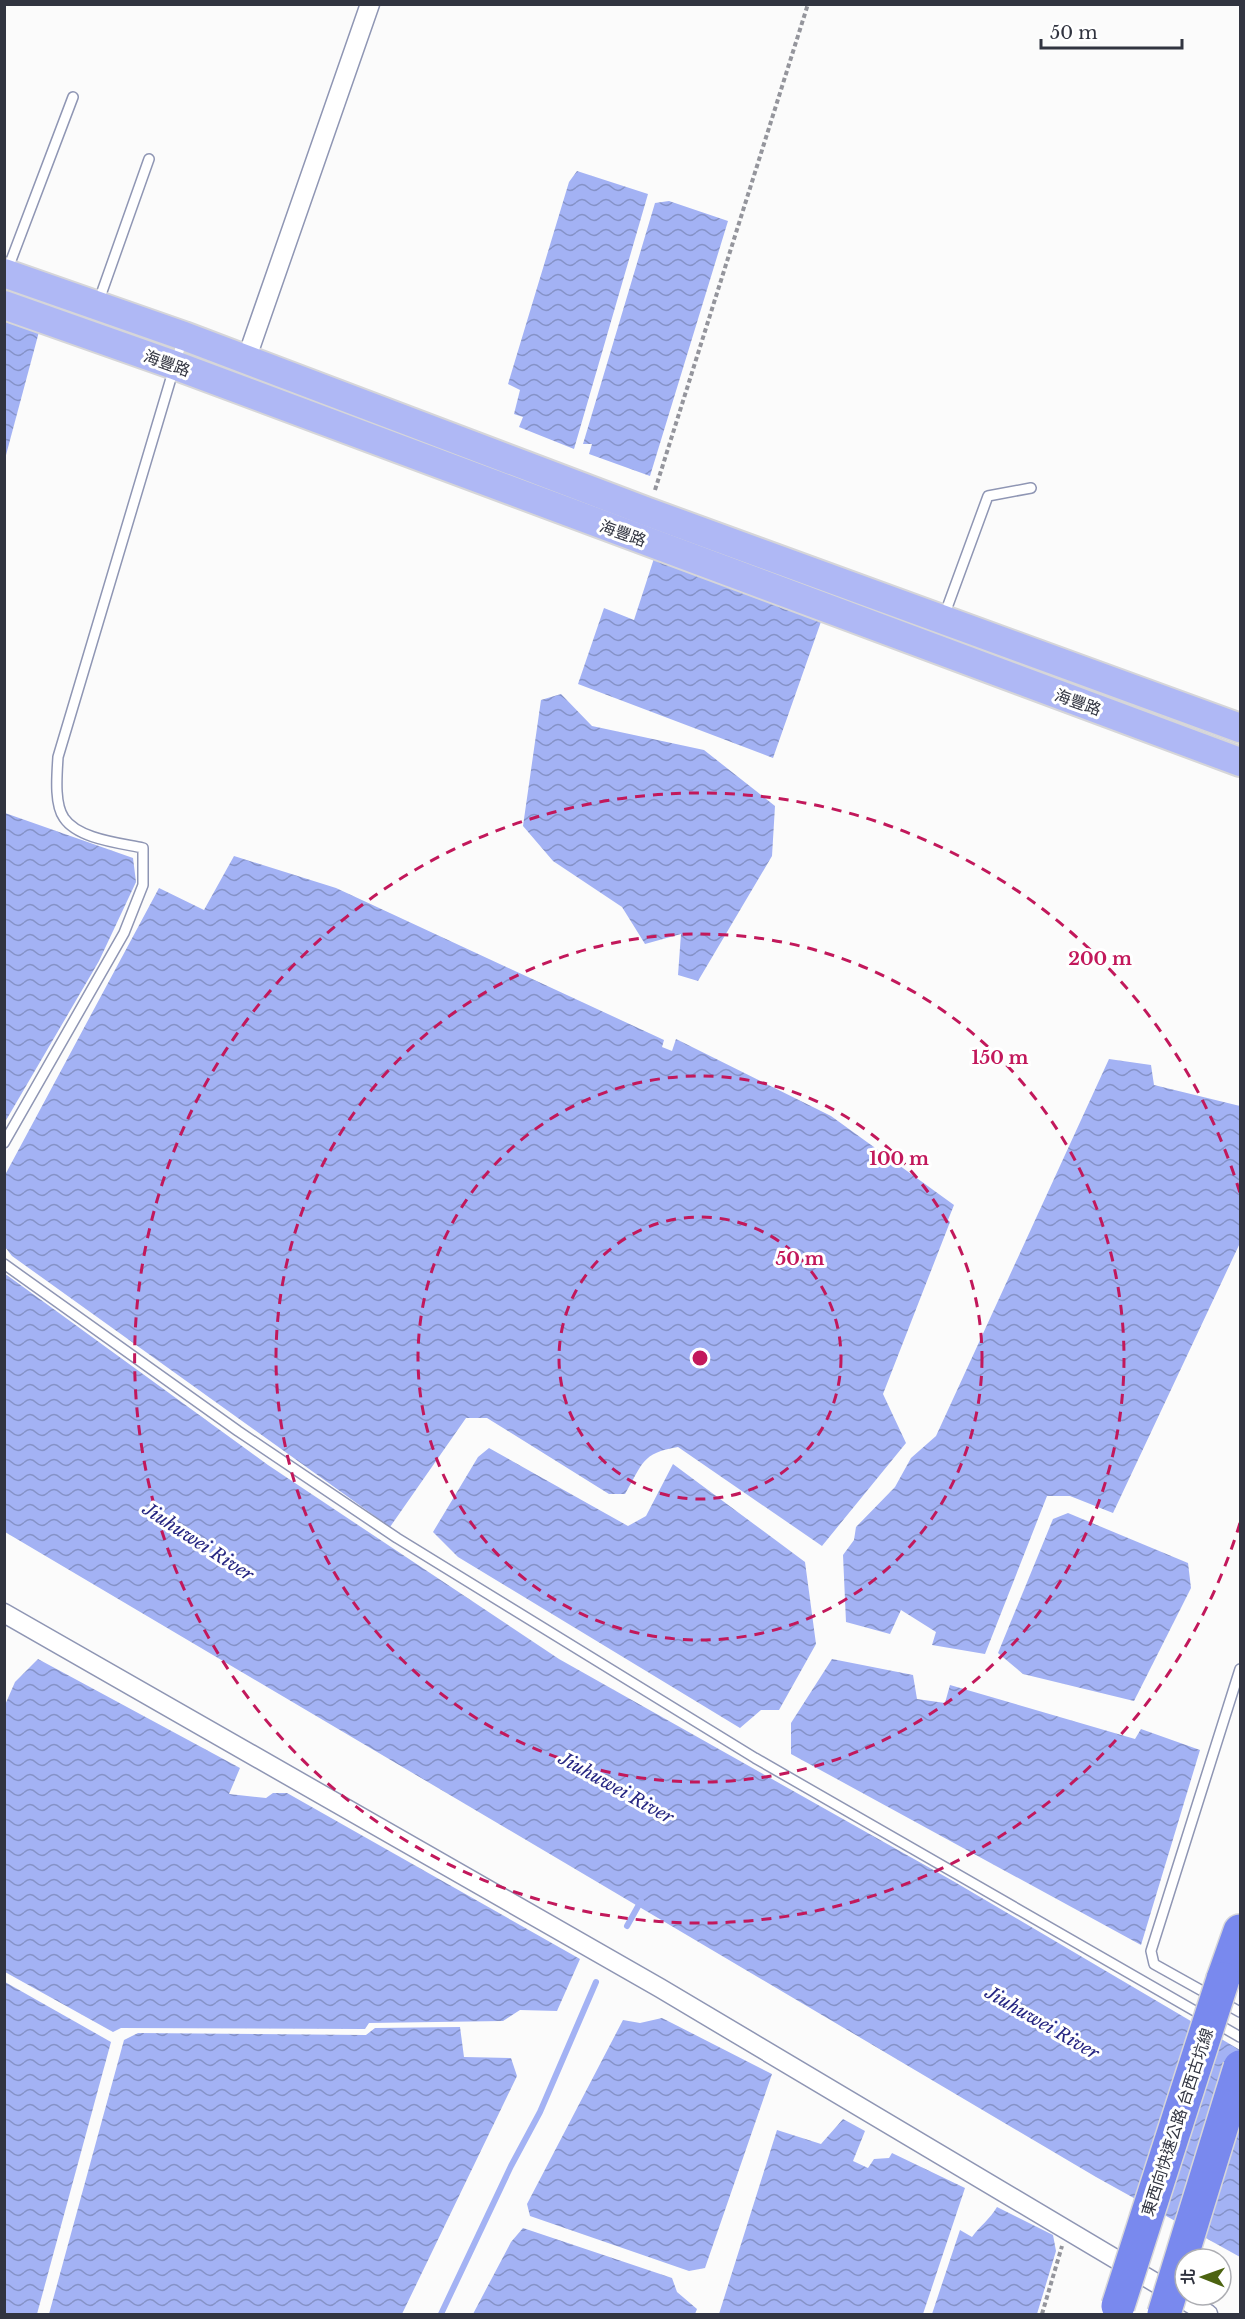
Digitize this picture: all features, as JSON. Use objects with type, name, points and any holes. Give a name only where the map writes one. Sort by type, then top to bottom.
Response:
[{"type":"highway","name":"東西向快速公路 台西古坑線","points":[[1117,2310],[1240,1931]]},
{"type":"highway","points":[[1164,2314],[1240,2067]]},
{"type":"main road","name":"海豐路","points":[[6,273],[184,336],[648,512],[1240,728]]},
{"type":"main road","name":"海豐路","points":[[4,305],[174,365],[1240,762]]},
{"type":"street","points":[[246,360],[370,4]]},
{"type":"street","points":[[4,1613],[660,1988],[1208,2314]]},
{"type":"lane","points":[[6,273],[73,97]]},
{"type":"lane","points":[[98,306],[149,159]]},
{"type":"lane","points":[[4,1143],[124,933],[143,885],[143,848],[80,833],[63,818],[57,792],[58,757],[184,336]]},
{"type":"lane","points":[[943,618],[988,496],[1030,488]]},
{"type":"lane","points":[[4,1264],[238,1431],[397,1538],[755,1758],[1240,2037]]},
{"type":"lane","points":[[1240,1669],[1151,1952],[1154,1964],[1240,2012]]},
{"type":"path","points":[[648,512],[808,4]]},
{"type":"path","points":[[1042,2314],[1067,2231]]},
{"type":"water","points":[[577,171],[648,194],[574,449],[519,427],[523,417],[514,414],[520,390],[508,384],[569,182]]},
{"type":"water","points":[[669,201],[728,221],[650,476],[589,454],[592,444],[583,444],[655,203]]},
{"type":"water","points":[[4,315],[40,328],[6,455],[4,454]]},
{"type":"water","points":[[658,546],[823,616],[773,758],[578,684],[604,608],[634,620]]},
{"type":"water","points":[[561,694],[592,726],[704,750],[775,806],[772,856],[698,981],[678,975],[681,934],[645,944],[622,907],[553,861],[523,826],[541,700]]},
{"type":"water","points":[[5,813],[133,858],[136,882],[99,961],[5,1122]]},
{"type":"water","points":[[234,856],[336,888],[664,1040],[662,1047],[672,1051],[676,1039],[831,1116],[954,1205],[948,1220],[950,1222],[883,1394],[906,1443],[822,1546],[678,1447],[657,1453],[644,1462],[625,1494],[609,1494],[487,1418],[466,1418],[390,1527],[12,1256],[5,1247],[5,1175],[159,888],[204,910]]},
{"type":"water","points":[[1109,1059],[1151,1065],[1154,1085],[1240,1106],[1240,1243],[1113,1513],[1070,1496],[1047,1496],[985,1654],[932,1645],[936,1632],[901,1610],[890,1634],[846,1622],[843,1555],[854,1540],[856,1527],[895,1487],[911,1458],[936,1436]]},
{"type":"water","name":"Jiuhuwei River","points":[[4,1273],[268,1465],[559,1659],[953,1881],[1240,2050],[1240,2257],[1233,2253],[1233,2247],[1222,2247],[1096,2177],[5,1532]]},
{"type":"water","points":[[489,1448],[628,1526],[646,1516],[673,1464],[805,1562],[816,1644],[779,1710],[761,1710],[740,1728],[458,1557],[433,1532],[478,1457]]},
{"type":"water","points":[[1068,1513],[1188,1563],[1191,1588],[1134,1701],[1023,1674],[998,1653],[1053,1519]]},
{"type":"water","points":[[38,1659],[240,1768],[229,1794],[266,1798],[273,1793],[287,1793],[580,1959],[557,2011],[520,2010],[503,2021],[369,2023],[365,2029],[121,2028],[113,2032],[5,1972],[5,1705],[15,1682]]},
{"type":"water","points":[[832,1659],[913,1675],[917,1699],[945,1703],[950,1685],[1135,1739],[1141,1729],[1200,1750],[1141,1945],[791,1754],[791,1723]]},
{"type":"water","points":[[5,1982],[111,2042],[37,2314],[5,2314]]},
{"type":"water","points":[[662,2018],[772,2074],[705,2268],[689,2271],[530,2216],[527,2204],[623,2020],[640,2023]]},
{"type":"water","points":[[460,2027],[464,2057],[511,2058],[517,2076],[402,2314],[49,2314],[124,2040],[138,2033],[366,2035],[375,2028]]},
{"type":"water","points":[[843,2119],[865,2131],[853,2161],[868,2168],[874,2159],[889,2158],[892,2153],[965,2188],[923,2314],[719,2314],[777,2130],[821,2144]]},
{"type":"water","points":[[997,2207],[1053,2235],[1056,2251],[1037,2314],[932,2314],[960,2230],[972,2237]]},
{"type":"water","points":[[523,2228],[672,2278],[677,2292],[697,2309],[695,2314],[473,2314],[511,2242]]},
{"type":"waterway","points":[[627,1926],[641,1901]]},
{"type":"waterway","points":[[441,2314],[511,2166],[540,2112],[596,1982]]}]
